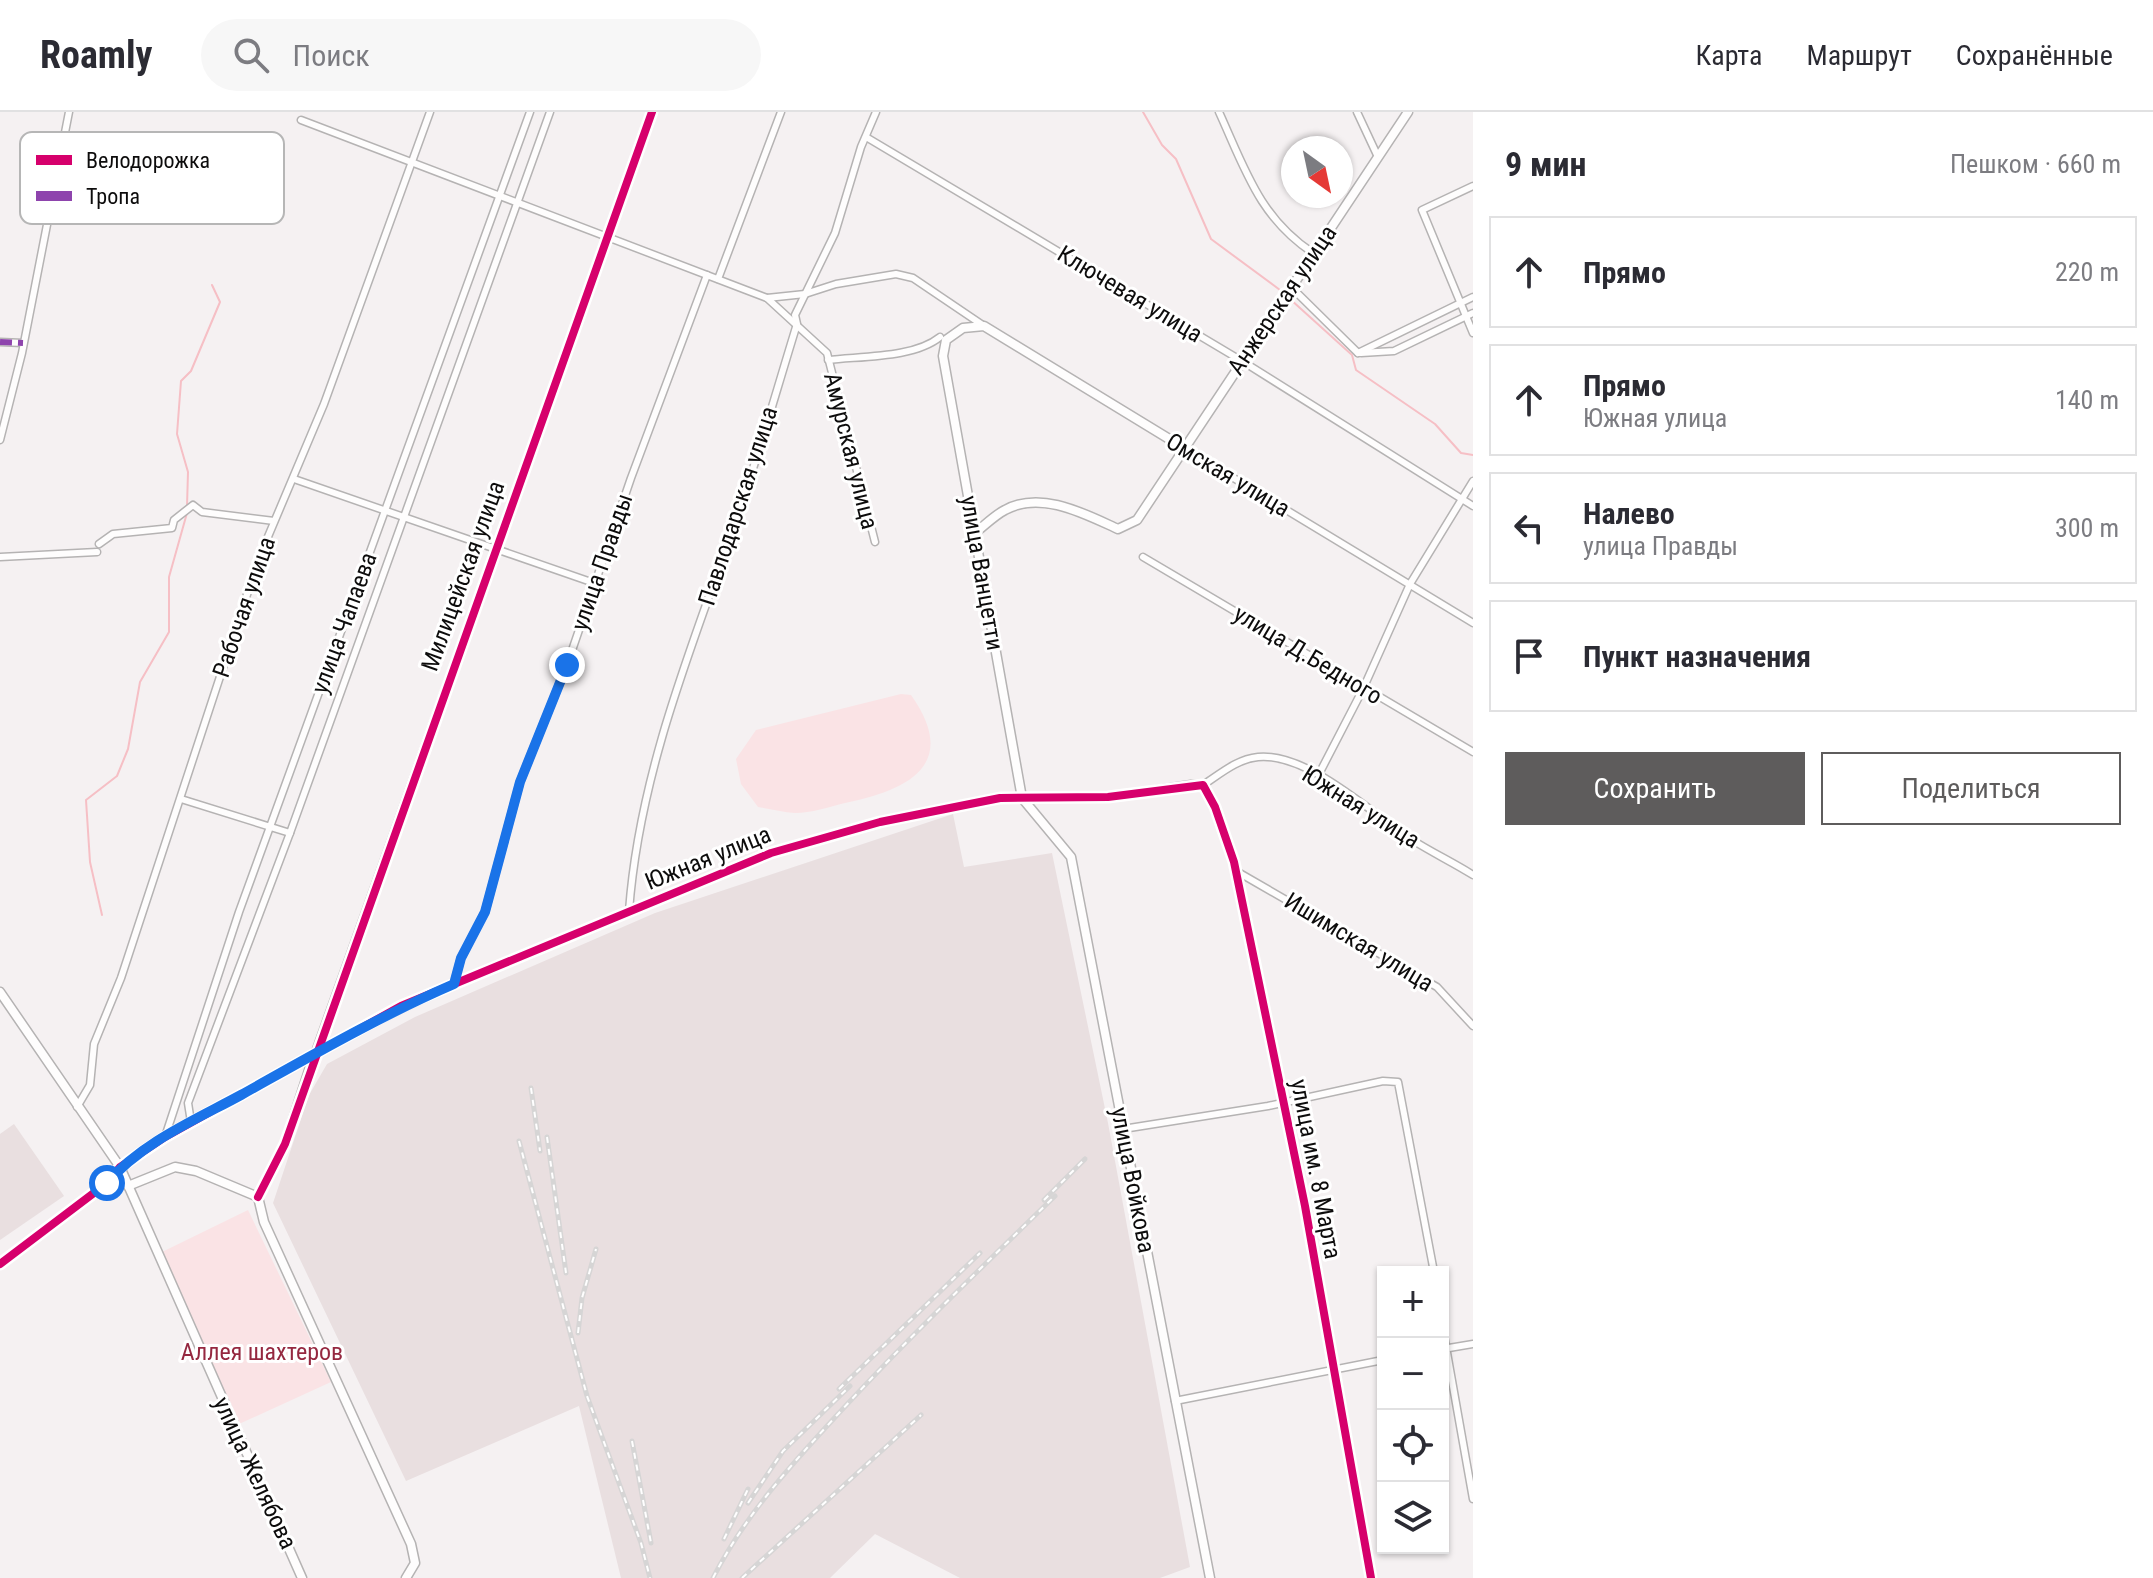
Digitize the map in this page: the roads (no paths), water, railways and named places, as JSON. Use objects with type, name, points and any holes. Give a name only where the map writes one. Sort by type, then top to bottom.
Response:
[{"type":"street","points":[[65,132],[69,112]]},
{"type":"street","name":"Рабочая улица","points":[[77,1107],[90,1085],[94,1044],[121,978],[274,521],[294,479],[430,112]]},
{"type":"street","name":"улица Чапаева","points":[[165,1137],[270,827],[530,112]]},
{"type":"street","name":"улица Чапаева","points":[[191,1122],[188,1103],[290,833],[550,112]]},
{"type":"street","name":"Милицейская улица","points":[[314,1055],[652,112]]},
{"type":"street","points":[[718,279],[781,112]]},
{"type":"street","name":"Павлодарская улица","points":[[629,911],[637,835],[653,762],[741,507],[797,324],[795,315],[835,233],[876,112]]},
{"type":"street","points":[[1219,112],[1262,206],[1291,239],[1313,253]]},
{"type":"street","points":[[1357,112],[1378,157]]},
{"type":"street","name":"Анжерская улица","points":[[975,533],[1007,508],[1044,502],[1080,511],[1118,529],[1137,520],[1408,112]]},
{"type":"street","points":[[301,120],[767,298]]},
{"type":"street","name":"Ключевая улица","points":[[866,137],[1242,361],[1473,506]]},
{"type":"street","points":[[1473,186],[1422,210],[1473,333]]},
{"type":"street","points":[[0,440],[47,224]]},
{"type":"street","name":"Омская улица","points":[[767,298],[805,294],[836,284],[896,274],[913,278],[984,326],[1473,623]]},
{"type":"street","name":"улица Правды","points":[[454,984],[461,958],[485,912],[520,782],[567,665],[707,275]]},
{"type":"street","points":[[1290,286],[1358,353],[1394,351],[1473,313]]},
{"type":"street","points":[[1358,353],[1473,297]]},
{"type":"street","name":"Амурская улица","points":[[767,298],[827,353],[875,542]]},
{"type":"street","name":"улица Ванцетти","points":[[984,326],[963,328],[946,340],[945,348],[1022,798]]},
{"type":"street","points":[[828,360],[910,352],[928,346],[940,337]]},
{"type":"street","points":[[0,342],[23,343]]},
{"type":"street","points":[[294,479],[385,509],[494,551],[594,583]]},
{"type":"street","points":[[1319,774],[1363,689],[1410,584],[1473,481]]},
{"type":"street","points":[[99,544],[113,534],[172,528],[174,520],[193,505],[202,512],[226,517],[254,516],[274,521]]},
{"type":"street","points":[[0,557],[97,552]]},
{"type":"street","name":"улица Д.Бедного","points":[[1143,557],[1473,752]]},
{"type":"street","name":"Южная улица","points":[[120,1167],[191,1122],[401,1006],[771,853],[880,822],[1000,798],[1108,797],[1191,784],[1203,785],[1238,763],[1259,757],[1288,762],[1319,774],[1415,842],[1473,875]]},
{"type":"street","name":"улица им. 8 Марта","points":[[1203,785],[1215,807],[1236,871],[1284,1102],[1371,1578]]},
{"type":"street","name":"улица Войкова","points":[[1022,798],[1071,857],[1210,1578]]},
{"type":"street","points":[[181,799],[290,833]]},
{"type":"street","name":"Ишимская улица","points":[[1236,871],[1437,987],[1471,1021]]},
{"type":"street","name":"улица Желябова","points":[[0,992],[120,1167],[302,1578]]},
{"type":"street","points":[[314,1055],[285,1144],[258,1197],[264,1222],[411,1544],[415,1563],[406,1578]]},
{"type":"street","points":[[1123,1129],[1167,1125],[1383,1081],[1398,1082],[1433,1266]]},
{"type":"street","points":[[0,1264],[107,1183],[120,1167]]},
{"type":"street","points":[[128,1186],[175,1167],[196,1171],[258,1197]]},
{"type":"street","points":[[1449,1348],[1473,1344]]},
{"type":"street","points":[[1175,1401],[1377,1361]]},
{"type":"street","points":[[1449,1365],[1455,1384],[1473,1499]]},
{"type":"waterway","points":[[1143,112],[1162,145],[1176,159],[1211,239],[1280,290]]},
{"type":"waterway","points":[[187,506],[188,472],[177,434],[181,381],[191,371],[220,302],[212,285]]},
{"type":"waterway","points":[[1290,299],[1352,355],[1356,370],[1435,424],[1461,453],[1473,455]]},
{"type":"waterway","points":[[102,915],[90,862],[86,800],[117,776],[128,749],[140,682],[169,632],[169,577],[187,513]]},
{"type":"railway","points":[[531,1088],[540,1151]]},
{"type":"railway","points":[[547,1137],[566,1273]]},
{"type":"railway","points":[[519,1141],[587,1396],[641,1543],[650,1578]]},
{"type":"railway","points":[[1044,1200],[1085,1159]]},
{"type":"railway","points":[[713,1578],[754,1512],[804,1452],[918,1330],[1055,1196]]},
{"type":"railway","points":[[578,1333],[582,1298],[596,1249]]},
{"type":"railway","points":[[839,1389],[980,1253]]},
{"type":"railway","points":[[748,1503],[783,1451],[850,1386]]},
{"type":"railway","points":[[742,1578],[921,1415]]},
{"type":"railway","points":[[632,1441],[651,1543]]},
{"type":"railway","points":[[724,1539],[748,1489]]},
{"type":"park label","name":"Аллея шахтеров","points":[[262,1352]]}]
